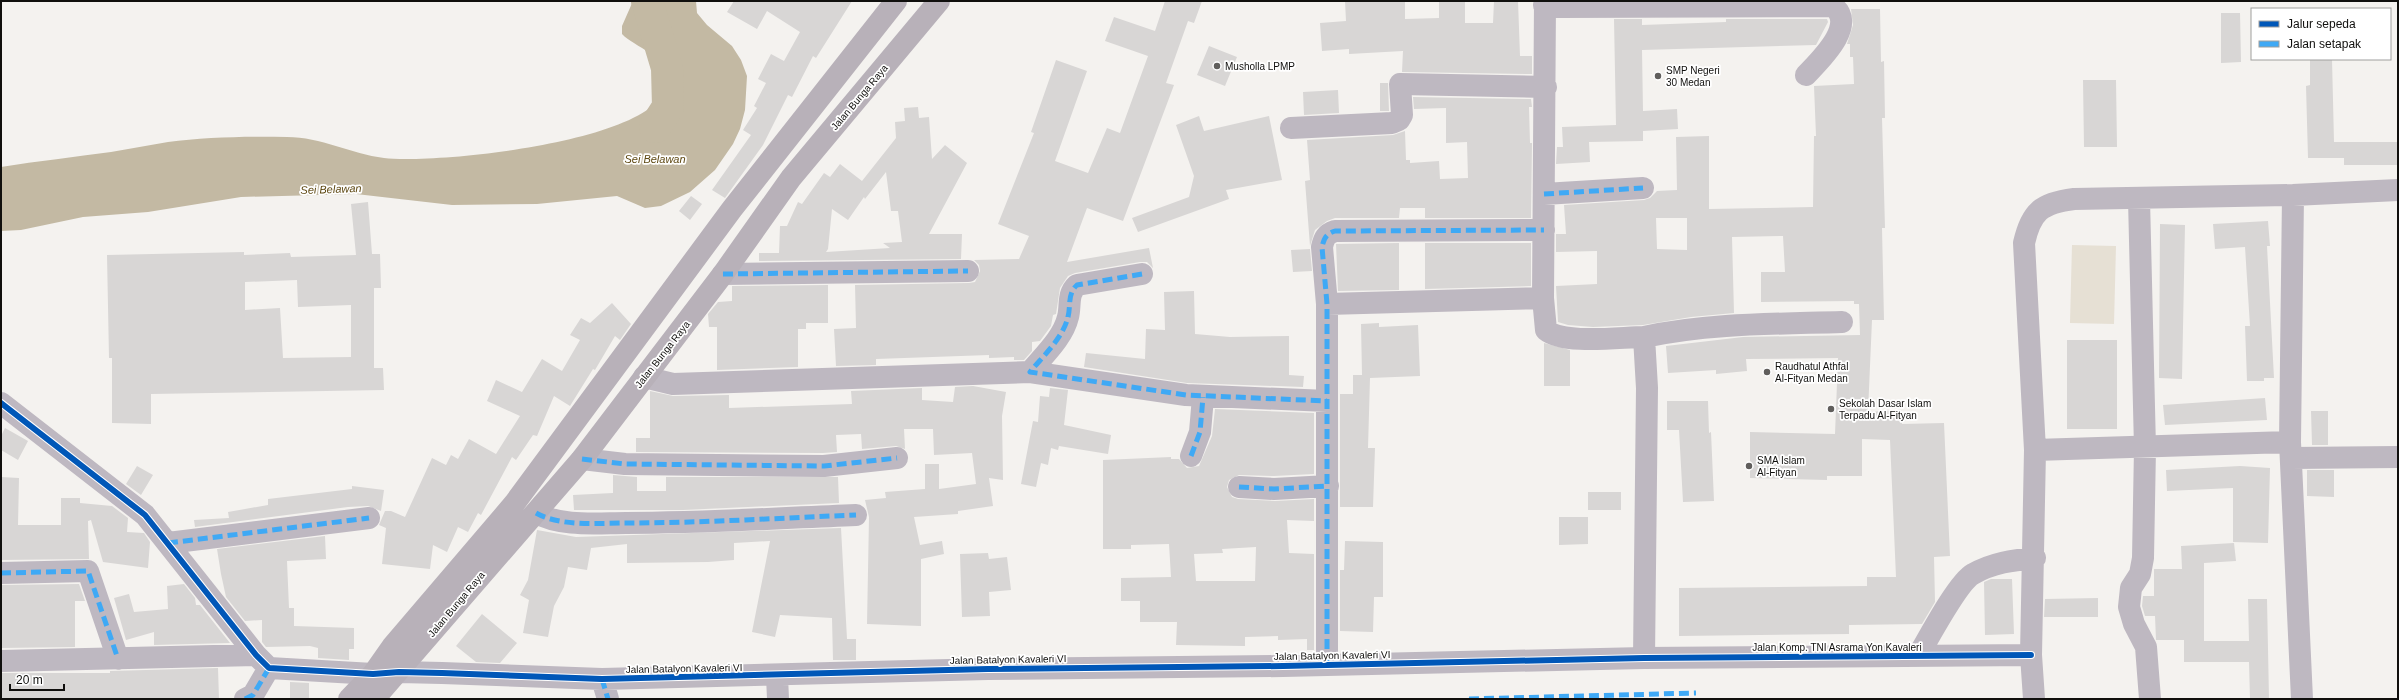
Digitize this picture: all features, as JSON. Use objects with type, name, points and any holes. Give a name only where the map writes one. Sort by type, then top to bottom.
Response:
[{"type":"main road","name":"Jalan Bunga Raya","points":[[349,699],[373,674],[392,647],[514,504],[732,209],[896,1]]},
{"type":"main road","name":"Jalan Bunga Raya","points":[[374,699],[582,459],[723,274],[791,178],[939,1]]},
{"type":"street","points":[[1806,75],[1831,48],[1838,36],[1841,19],[1838,10],[1833,6],[1560,7],[1545,3],[1546,87],[1543,298],[1546,330],[1552,335],[1570,338],[1644,337],[1665,332],[1740,324],[1842,322]]},
{"type":"street","points":[[1291,128],[1392,123],[1399,120],[1402,115],[1400,84],[1546,87]]},
{"type":"street","points":[[1544,194],[1643,188]]},
{"type":"street","points":[[2034,699],[2031,655],[2035,558],[2035,450],[2024,243],[2027,228],[2032,216],[2040,209],[2057,202],[2074,199],[2139,199],[2398,191]]},
{"type":"street","points":[[2293,195],[2290,450],[2302,699]]},
{"type":"street","points":[[2139,199],[2145,448],[2143,558],[2140,574],[2131,588],[2128,607],[2134,624],[2146,647],[2150,699]]},
{"type":"street","points":[[1327,664],[1327,304],[1322,247],[1324,240],[1331,233],[1544,230]]},
{"type":"street","points":[[723,274],[968,271]]},
{"type":"street","points":[[1030,372],[1057,340],[1068,318],[1070,295],[1077,285],[1142,274]]},
{"type":"street","points":[[1327,304],[1543,298]]},
{"type":"street","points":[[1644,337],[1647,388],[1644,658]]},
{"type":"street","points":[[644,377],[673,384],[1030,372],[1203,397],[1327,400]]},
{"type":"street","points":[[1191,456],[1200,432],[1203,397]]},
{"type":"street","points":[[1,403],[144,515],[168,543],[262,661],[253,695],[245,699]]},
{"type":"street","points":[[2035,450],[2145,448],[2290,450],[2398,457]]},
{"type":"street","points":[[582,459],[625,464],[824,466],[897,458]]},
{"type":"street","points":[[1239,488],[1274,489],[1328,486]]},
{"type":"street","points":[[536,513],[548,520],[603,523],[856,515]]},
{"type":"street","points":[[168,543],[369,518]]},
{"type":"street","points":[[1918,656],[1952,600],[1971,574],[2002,561],[2035,558]]},
{"type":"street","points":[[1,573],[88,572],[118,659]]},
{"type":"street","name":"Jalan Komp. TNI Asrama Yon Kavaleri","points":[[1644,658],[2031,655]]},
{"type":"street","name":"Jalan Batalyon Kavaleri VI","points":[[1,661],[118,659],[262,661],[373,674],[398,672],[605,689],[777,676],[988,669],[1644,658]]},
{"type":"street","points":[[777,676],[778,699]]},
{"type":"shaded area","points":[[2072,245],[2116,246],[2114,324],[2070,323]]},
{"type":"water","name":"Sei Belawan","points":[[633,1],[696,1],[697,13],[707,25],[732,46],[741,60],[747,76],[745,110],[740,129],[733,144],[715,170],[690,192],[661,206],[645,208],[617,196],[537,204],[452,205],[356,194],[241,197],[148,212],[83,217],[21,230],[1,231],[1,167],[111,152],[168,142],[242,137],[300,138],[384,158],[410,159],[448,157],[492,153],[540,146],[586,135],[625,122],[654,105],[668,85],[668,76],[660,61],[622,34],[622,26]]},
{"type":"building","points":[[734,1],[852,1],[816,58],[813,56],[792,97],[788,95],[763,145],[725,198],[712,190],[751,135],[743,130],[757,108],[754,106],[766,83],[758,79],[771,54],[784,61],[800,32],[767,11],[757,29],[727,12]]},
{"type":"building","points":[[1165,1],[1202,1],[1194,23],[1188,21],[1166,83],[1174,85],[1123,221],[1087,208],[1067,262],[1149,248],[1153,268],[1147,262],[1140,262],[1075,273],[1068,276],[1060,288],[1056,314],[1053,315],[1051,326],[1040,341],[1032,342],[1032,351],[1024,360],[1014,360],[1014,357],[989,358],[989,355],[876,359],[876,365],[836,366],[834,329],[856,328],[855,285],[969,283],[975,282],[980,271],[979,265],[974,260],[1019,259],[1029,236],[998,224],[1034,133],[1031,132],[1056,60],[1087,71],[1055,161],[1088,173],[1107,128],[1120,133],[1148,56],[1105,41],[1114,17],[1155,31]]},
{"type":"building","points":[[1345,1],[1405,1],[1405,19],[1439,18],[1439,1],[1465,1],[1465,23],[1493,23],[1494,1],[1518,1],[1520,56],[1532,56],[1532,74],[1402,72],[1403,51],[1349,54],[1349,49],[1322,51],[1320,23],[1346,21]]},
{"type":"building","points":[[1851,9],[1880,9],[1881,62],[1884,61],[1885,118],[1882,118],[1885,228],[1882,228],[1884,320],[1872,320],[1868,412],[1901,410],[1902,424],[1944,423],[1950,556],[1934,557],[1935,602],[1922,624],[1849,625],[1849,634],[1679,636],[1679,588],[1867,586],[1867,577],[1896,577],[1890,440],[1862,439],[1862,476],[1827,476],[1827,480],[1750,478],[1750,432],[1835,434],[1838,358],[1746,359],[1747,371],[1716,374],[1716,370],[1668,373],[1666,346],[1743,337],[1860,335],[1859,304],[1854,304],[1854,301],[1761,302],[1761,272],[1785,272],[1783,236],[1732,237],[1734,313],[1691,317],[1643,325],[1593,327],[1568,325],[1558,322],[1556,286],[1597,284],[1597,251],[1556,252],[1556,234],[1566,234],[1564,205],[1644,200],[1650,198],[1657,191],[1677,190],[1676,137],[1709,136],[1709,209],[1813,207],[1814,136],[1816,136],[1814,86],[1854,84],[1853,57],[1850,57],[1850,44],[1847,44],[1853,25]],"holes":[[[1656,218],[1687,218],[1687,250],[1657,249]]]},
{"type":"building","points":[[2221,13],[2240,13],[2241,62],[2221,63]]},
{"type":"building","points":[[1614,19],[1642,19],[1642,25],[1726,22],[1726,19],[1827,19],[1828,22],[1816,45],[1642,50],[1643,111],[1677,109],[1678,129],[1643,131],[1643,141],[1589,142],[1590,162],[1556,164],[1557,147],[1563,147],[1562,127],[1616,125]]},
{"type":"building","name":"Musholla LPMP","points":[[1209,46],[1237,57],[1225,86],[1197,75]]},
{"type":"building","points":[[2310,60],[2332,60],[2334,142],[2398,142],[2398,165],[2344,165],[2344,158],[2308,158],[2306,86],[2310,85]]},
{"type":"building","points":[[2083,80],[2116,80],[2117,147],[2084,147]]},
{"type":"building","points":[[1380,83],[1388,83],[1389,111],[1380,111]]},
{"type":"building","points":[[1338,90],[1339,113],[1304,115],[1303,92]]},
{"type":"building","points":[[1413,97],[1531,99],[1532,107],[1529,107],[1530,143],[1532,143],[1531,218],[1425,218],[1425,208],[1400,208],[1399,218],[1335,218],[1327,221],[1315,230],[1310,246],[1305,181],[1310,180],[1307,140],[1393,135],[1405,131],[1406,160],[1410,160],[1410,163],[1439,161],[1440,179],[1468,178],[1467,142],[1446,143],[1446,108],[1414,109]]},
{"type":"building","points":[[918,107],[919,118],[929,117],[932,159],[945,145],[967,163],[929,234],[962,234],[961,259],[759,261],[759,253],[779,253],[780,226],[787,226],[798,202],[802,204],[824,173],[830,177],[840,164],[862,181],[896,138],[895,122],[905,121],[904,108]],"holes":[[[886,172],[891,211],[898,211],[902,242],[883,243],[890,248],[826,252],[828,249],[832,209],[848,220],[864,197],[865,199]]]},
{"type":"building","points":[[1199,116],[1204,131],[1269,116],[1282,180],[1226,190],[1229,199],[1138,232],[1132,218],[1189,197],[1194,176],[1176,125]]},
{"type":"building","points":[[691,196],[702,204],[690,220],[679,211]]},
{"type":"building","points":[[368,202],[372,254],[380,254],[381,288],[374,288],[374,368],[383,368],[384,390],[151,394],[151,424],[112,423],[112,358],[109,358],[107,255],[244,252],[244,255],[290,253],[291,257],[356,255],[351,204]],"holes":[[[297,280],[298,307],[351,305],[351,357],[283,358],[280,308],[245,310],[245,282]]]},
{"type":"building","points":[[2268,221],[2270,246],[2267,246],[2274,378],[2264,378],[2264,381],[2247,381],[2245,326],[2250,326],[2245,247],[2215,249],[2213,224]]},
{"type":"building","points":[[2160,224],[2185,225],[2182,379],[2159,378]]},
{"type":"building","points":[[1399,243],[1399,290],[1338,291],[1336,244]]},
{"type":"building","points":[[1425,243],[1531,243],[1531,286],[1425,289]]},
{"type":"building","points":[[1310,249],[1312,271],[1293,272],[1291,250]]},
{"type":"building","points":[[828,285],[828,323],[806,323],[806,329],[798,329],[798,367],[717,370],[717,327],[709,327],[708,314],[718,302],[732,301],[732,286]]},
{"type":"building","points":[[1194,291],[1195,334],[1230,337],[1289,336],[1289,375],[1304,376],[1303,387],[1187,383],[1084,367],[1086,353],[1145,359],[1146,329],[1165,330],[1164,292]]},
{"type":"building","points":[[612,303],[631,324],[620,340],[615,336],[595,370],[593,369],[570,406],[554,396],[537,436],[533,435],[516,460],[512,457],[481,515],[478,513],[468,532],[458,527],[447,552],[433,545],[430,569],[382,564],[386,528],[379,525],[385,511],[391,511],[405,517],[432,458],[446,465],[451,455],[458,459],[469,439],[496,454],[520,416],[487,401],[496,380],[522,392],[542,359],[562,371],[580,340],[570,335],[581,318],[590,323]]},
{"type":"building","points":[[1379,323],[1379,327],[1418,325],[1420,376],[1370,378],[1368,448],[1375,448],[1373,507],[1340,507],[1340,394],[1353,394],[1353,375],[1362,375],[1361,324]]},
{"type":"building","points":[[2067,340],[2117,340],[2117,429],[2067,429]]},
{"type":"building","points":[[1544,343],[1570,350],[1570,386],[1544,386]]},
{"type":"building","points":[[973,386],[1006,392],[1002,416],[1003,480],[989,478],[993,506],[958,511],[958,514],[914,517],[920,545],[942,541],[944,554],[921,559],[921,626],[867,624],[869,517],[865,500],[886,498],[885,492],[925,489],[925,464],[939,464],[939,489],[976,484],[972,453],[934,455],[933,429],[904,429],[905,449],[896,446],[862,449],[861,434],[836,435],[837,452],[636,452],[636,438],[650,438],[650,391],[673,396],[729,395],[729,408],[852,404],[851,391],[922,388],[922,400],[953,402],[955,387]]},
{"type":"building","points":[[1050,388],[1068,390],[1064,425],[1111,435],[1108,454],[1059,446],[1058,450],[1051,448],[1048,465],[1041,463],[1036,487],[1021,484],[1033,421],[1038,422],[1040,396],[1049,397]]},
{"type":"building","points":[[2265,398],[2267,420],[2165,425],[2163,405]]},
{"type":"building","points":[[1667,401],[1708,401],[1714,501],[1683,502],[1679,430],[1667,430]]},
{"type":"building","points":[[1215,409],[1314,413],[1314,474],[1274,476],[1239,475],[1229,480],[1227,487],[1232,497],[1238,499],[1275,501],[1314,499],[1314,521],[1287,520],[1289,553],[1314,554],[1314,650],[1307,650],[1307,639],[1278,640],[1278,636],[1245,637],[1245,646],[1176,645],[1177,622],[1140,622],[1140,601],[1121,601],[1121,578],[1171,577],[1169,544],[1131,545],[1131,549],[1103,549],[1103,460],[1171,457],[1171,459],[1179,459],[1187,468],[1199,466],[1212,436]],"holes":[[[1256,547],[1255,581],[1196,581],[1194,554],[1223,553],[1222,549]]]},
{"type":"building","points":[[2311,411],[2328,411],[2328,445],[2312,445]]},
{"type":"building","points":[[5,428],[28,441],[18,460],[1,450],[1,436]]},
{"type":"building","points":[[137,466],[153,475],[141,495],[126,484]]},
{"type":"building","points":[[2240,466],[2270,468],[2268,543],[2233,542],[2233,488],[2167,491],[2166,470]]},
{"type":"building","points":[[2307,470],[2334,470],[2334,497],[2307,496]]},
{"type":"building","points":[[613,475],[637,477],[637,491],[666,491],[666,477],[838,477],[839,503],[683,510],[574,510],[573,495],[613,493]]},
{"type":"building","points":[[1,477],[19,478],[18,525],[61,525],[61,498],[80,498],[80,503],[112,506],[128,518],[127,532],[144,533],[150,542],[148,568],[103,562],[91,520],[88,521],[89,559],[1,560]]},
{"type":"building","points":[[352,486],[384,490],[381,511],[368,506],[348,507],[195,527],[194,520],[229,518],[228,512],[268,505],[268,499],[352,489]]},
{"type":"building","points":[[1588,492],[1621,492],[1621,510],[1588,510]]},
{"type":"building","points":[[1559,517],[1588,517],[1588,544],[1559,545]]},
{"type":"building","points":[[841,528],[847,639],[856,639],[856,660],[833,660],[832,618],[780,615],[775,637],[752,632],[770,541],[734,543],[734,560],[708,562],[627,563],[627,544],[591,548],[587,570],[568,567],[564,587],[554,606],[548,637],[523,633],[529,600],[520,595],[528,580],[537,530],[576,537]]},
{"type":"building","points":[[325,536],[326,559],[287,561],[289,608],[294,608],[294,626],[354,628],[354,649],[349,649],[349,660],[318,658],[318,648],[310,646],[266,647],[262,642],[262,620],[245,621],[226,597],[221,574],[217,549]]},
{"type":"building","points":[[1345,541],[1383,542],[1383,597],[1374,597],[1373,632],[1340,631],[1340,570],[1344,570]]},
{"type":"building","points":[[2234,543],[2236,561],[2204,563],[2204,641],[2249,641],[2248,599],[2267,599],[2269,699],[2250,699],[2249,662],[2184,662],[2184,640],[2156,640],[2155,616],[2145,616],[2142,606],[2143,596],[2154,596],[2154,569],[2182,569],[2181,546]]},
{"type":"building","points":[[988,553],[989,559],[1007,557],[1011,590],[989,592],[990,616],[962,617],[960,554]]},
{"type":"building","points":[[1991,579],[2012,579],[2014,634],[1985,635],[1984,582]]},
{"type":"building","points":[[79,584],[85,601],[75,601],[75,647],[1,648],[1,585]]},
{"type":"building","points":[[184,584],[195,598],[196,605],[200,605],[230,643],[154,645],[154,632],[126,640],[114,598],[129,594],[134,612],[168,609],[167,586]]},
{"type":"building","points":[[2098,598],[2098,617],[2044,617],[2045,599]]},
{"type":"building","points":[[482,614],[517,643],[500,663],[476,662],[456,646]]},
{"type":"building","points":[[218,668],[219,699],[1,699],[1,673],[110,673],[110,671]]},
{"type":"building","points":[[290,682],[309,683],[309,699],[290,699]]},
{"type":"waterway","name":"Sei Belawan","points":[[647,1],[667,68],[668,107],[655,127]]},
{"type":"marked path","points":[[1544,194],[1643,188]]},
{"type":"marked path","points":[[1327,664],[1327,304],[1322,247],[1325,239],[1327,235],[1335,231],[1544,230]]},
{"type":"marked path","points":[[723,274],[968,271]]},
{"type":"marked path","points":[[1142,274],[1077,285],[1072,292],[1069,313],[1062,332],[1030,372],[1186,395],[1327,401]]},
{"type":"marked path","points":[[1191,456],[1200,432],[1203,397]]},
{"type":"marked path","points":[[582,459],[625,464],[824,466],[897,458]]},
{"type":"marked path","points":[[1239,487],[1274,489],[1328,486]]},
{"type":"marked path","points":[[536,513],[557,520],[591,524],[856,515]]},
{"type":"marked path","points":[[168,543],[369,518]]},
{"type":"marked path","points":[[1,573],[88,571],[118,659]]},
{"type":"marked path","points":[[245,699],[253,695],[269,668]]},
{"type":"marked path","points":[[602,679],[608,699]]},
{"type":"marked path","points":[[1469,699],[1696,693]]},
{"type":"cycle path","points":[[1,403],[145,515],[256,655],[269,668],[373,674],[399,672],[602,679],[988,669],[1283,666],[1644,658],[2031,655]]},
{"type":"place","name":"Musholla LPMP","points":[[1217,66]]},
{"type":"place","name":"SMP Negeri 30 Medan","points":[[1658,76]]},
{"type":"place","name":"Raudhatul Athfal Al-Fityan Medan","points":[[1767,372]]},
{"type":"place","name":"Sekolah Dasar Islam Terpadu Al-Fityan","points":[[1831,409]]},
{"type":"place","name":"SMA Islam Al-Fityan","points":[[1749,466]]}]
